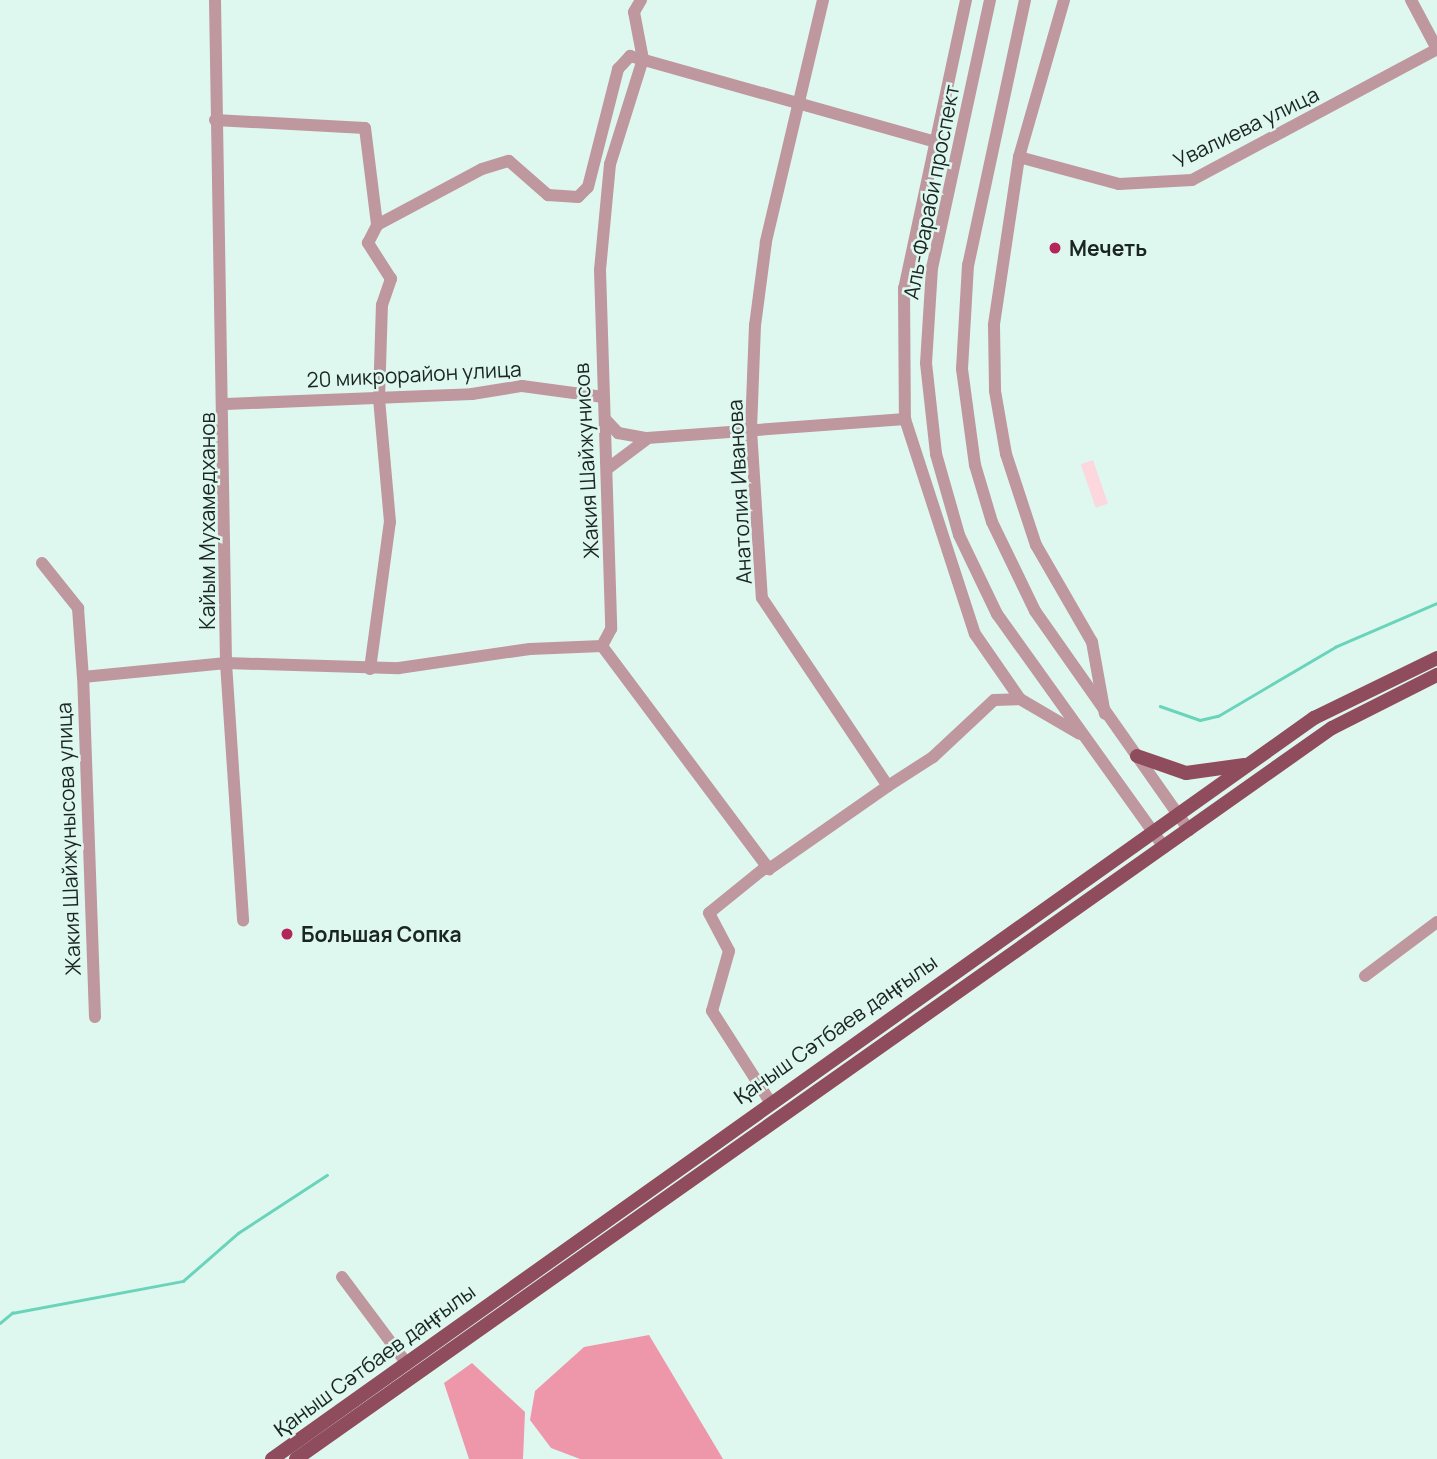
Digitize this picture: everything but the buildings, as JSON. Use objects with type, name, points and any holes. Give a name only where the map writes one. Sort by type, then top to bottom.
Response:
[{"type":"main road","name":"Қаныш Сәтбаев даңғылы","points":[[272,1459],[769,1100],[1155,834],[1249,764],[1373,685],[1437,658]]},
{"type":"main road","name":"Қаныш Сәтбаев даңғылы","points":[[296,1459],[1332,728],[1437,675]]},
{"type":"main road","points":[[1137,756],[1186,774],[1249,764]]},
{"type":"street","name":"Кайым Мухамедханов","points":[[215,0],[215,120],[226,404],[226,663],[243,920]]},
{"type":"street","name":"Жакия Шайжунисов","points":[[602,646],[611,629],[606,420],[598,308],[610,163],[643,60],[634,12],[640,0]]},
{"type":"street","name":"Анатолия Иванова","points":[[823,0],[766,242],[751,430],[762,598],[888,786]]},
{"type":"street","points":[[966,0],[933,141],[904,288],[905,419],[958,596],[975,634],[1020,699],[1084,736]]},
{"type":"street","name":"Аль-Фараби проспект","points":[[990,0],[932,268],[929,410],[946,493],[979,579],[1022,655],[1164,847]]},
{"type":"street","points":[[1025,0],[968,265],[966,417],[988,511],[1011,568],[1105,714],[1189,830]]},
{"type":"street","points":[[1063,0],[1019,157],[994,325],[999,419],[1037,545],[1092,642],[1105,714]]},
{"type":"street","points":[[1411,0],[1437,49]]},
{"type":"street","name":"Увалиева улица","points":[[1019,157],[1119,184],[1179,183],[1283,135],[1437,49]]},
{"type":"street","points":[[377,225],[509,161],[548,195],[578,197],[588,187],[618,69],[630,56],[933,141]]},
{"type":"street","points":[[215,120],[365,128],[377,225],[368,243],[391,279],[382,304],[379,398],[390,523],[369,669]]},
{"type":"street","name":"20 микрорайон улица","points":[[226,404],[379,398],[522,386],[603,397]]},
{"type":"street","points":[[606,420],[618,433],[647,438],[905,419]]},
{"type":"street","points":[[607,469],[647,438]]},
{"type":"street","points":[[42,563],[78,608],[83,677]]},
{"type":"street","points":[[602,646],[767,868]]},
{"type":"street","name":"Жакия Шайжунысова улица","points":[[95,1017],[83,677],[226,663],[369,669],[602,646]]},
{"type":"street","points":[[769,1100],[712,1011],[729,951],[709,913],[767,868],[933,757],[993,700],[1020,699]]},
{"type":"street","points":[[1365,976],[1437,922]]},
{"type":"street","points":[[342,1277],[407,1364]]},
{"type":"shaded area","points":[[1093,460],[1108,503],[1096,508],[1081,464]]},
{"type":"shaded area","points":[[649,1335],[723,1459],[580,1459],[551,1448],[530,1420],[535,1391],[584,1347]]},
{"type":"shaded area","points":[[472,1363],[525,1412],[523,1459],[469,1459],[444,1383]]},
{"type":"waterway","points":[[1160,706],[1200,720],[1218,716],[1335,647],[1437,603]]},
{"type":"waterway","points":[[0,1323],[12,1313],[183,1281],[238,1233],[327,1175]]},
{"type":"place","name":"Мечеть","points":[[1055,248]]},
{"type":"place","name":"Большая Сопка","points":[[287,934]]}]
